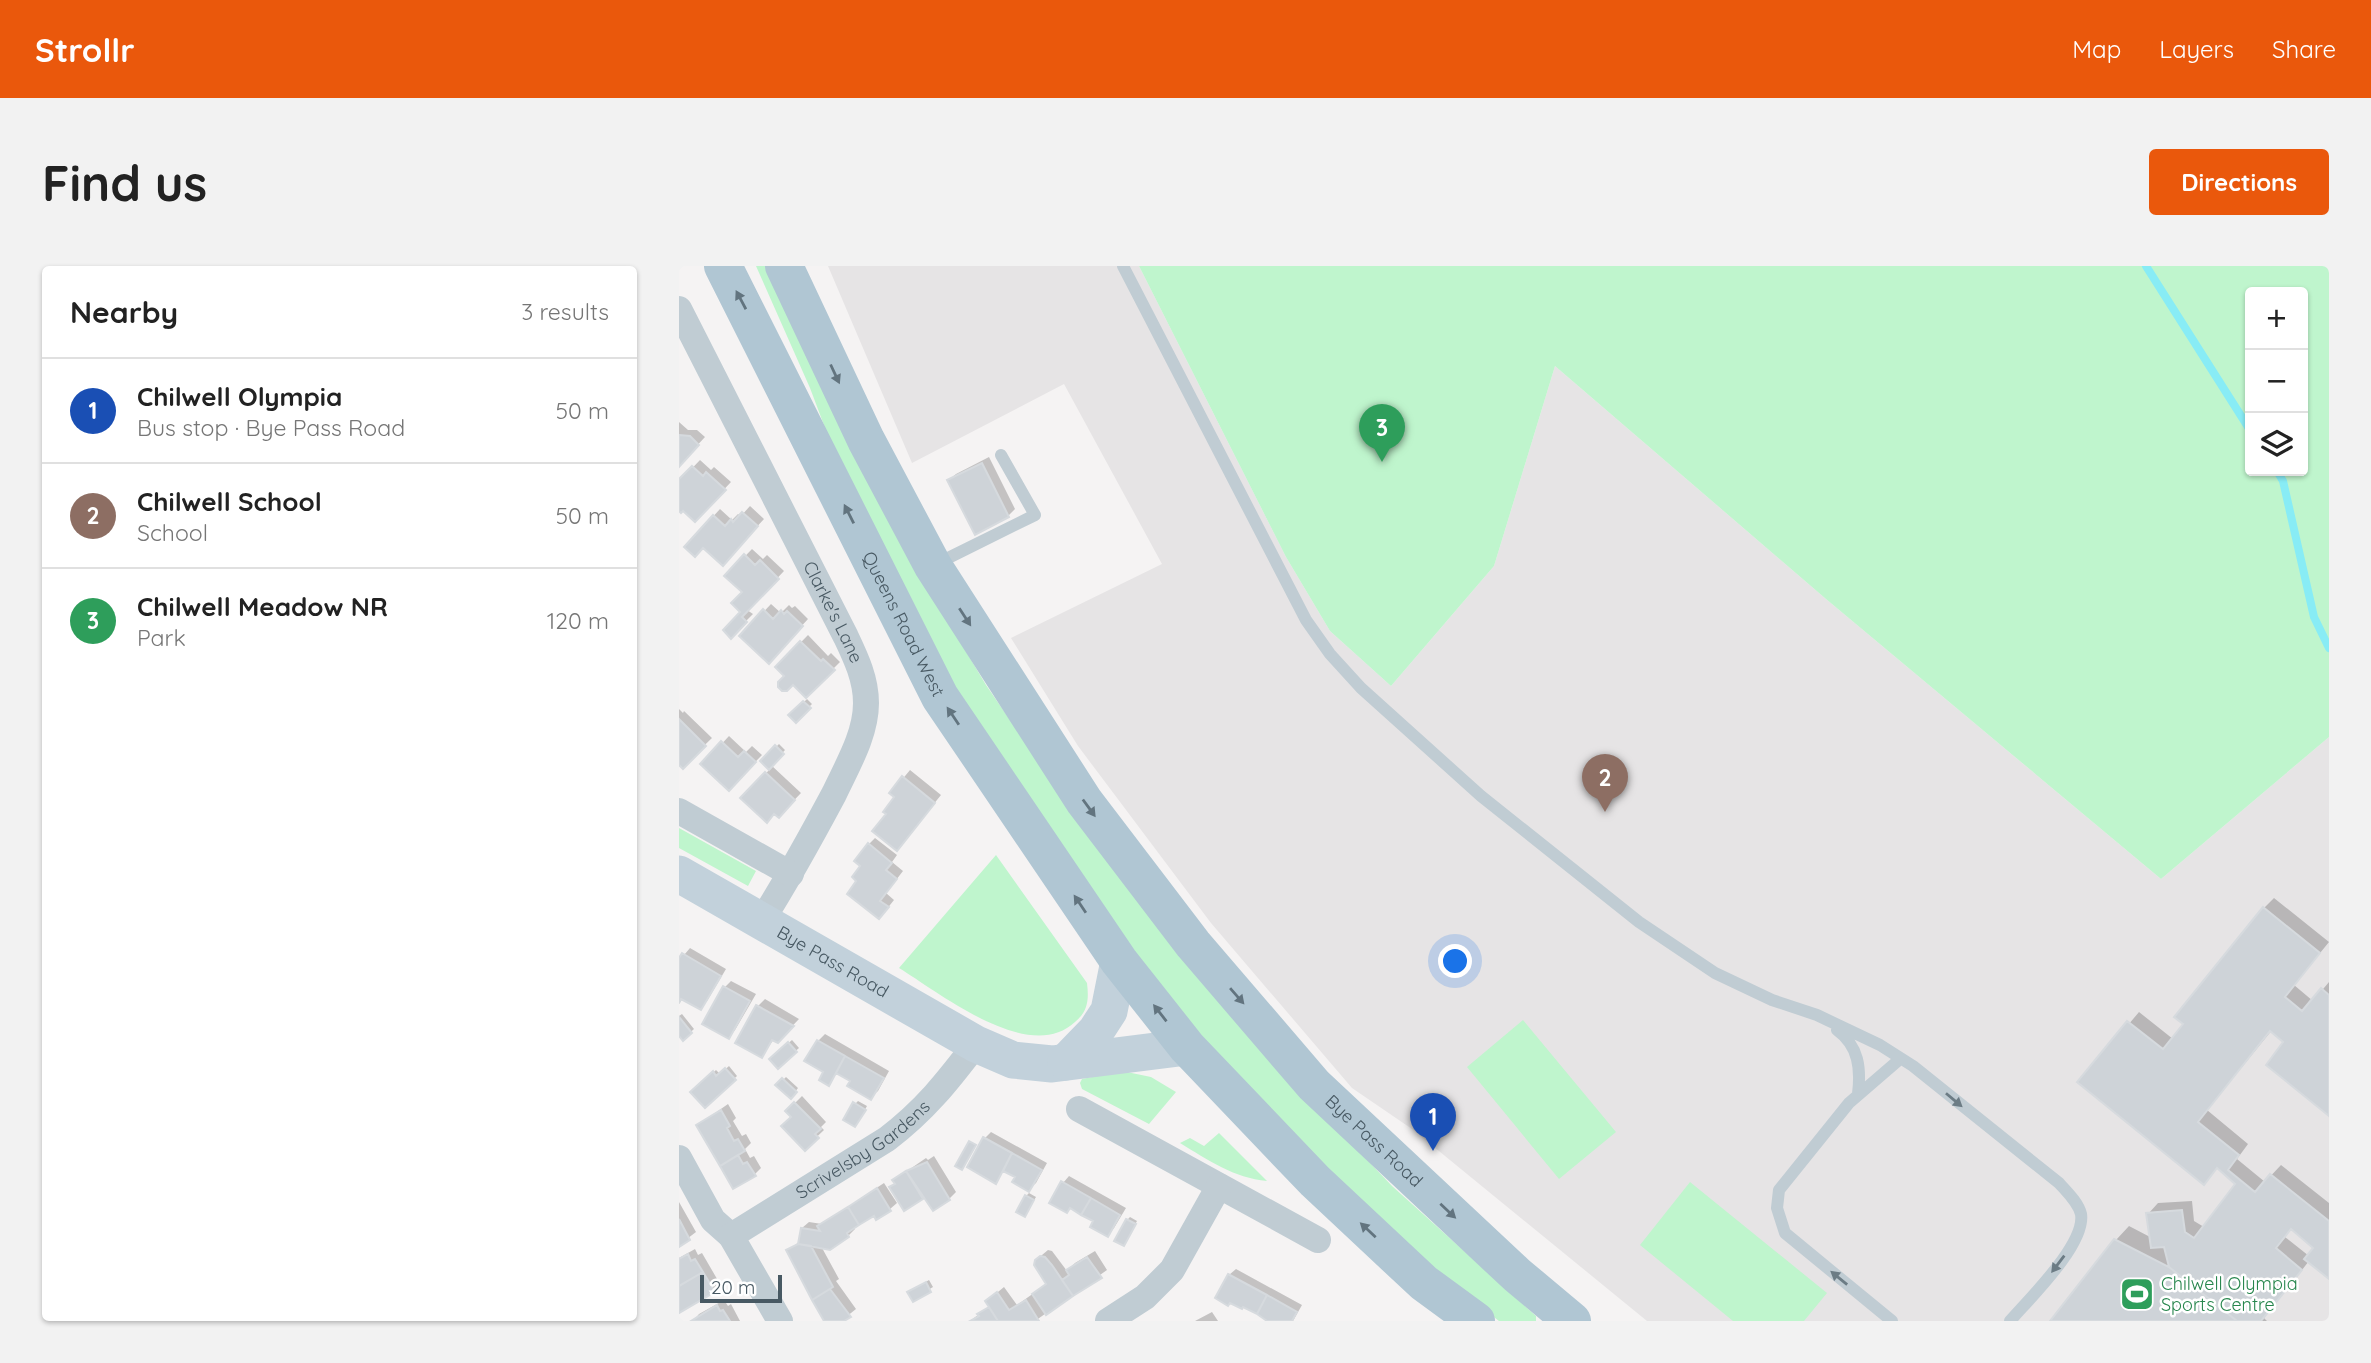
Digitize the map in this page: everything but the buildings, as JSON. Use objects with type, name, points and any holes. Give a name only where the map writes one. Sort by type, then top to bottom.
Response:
[{"type":"main road","name":"Queens Road West","points":[[723,266],[940,697],[1119,961]]},
{"type":"main road","points":[[783,266],[866,440],[933,566]]},
{"type":"main road","name":"Bye Pass Road","points":[[933,566],[1084,802],[1193,944],[1314,1085],[1517,1275],[1572,1321]]},
{"type":"main road","name":"Bye Pass Road","points":[[679,874],[976,1044],[1013,1060],[1033,1064],[1066,1062],[1187,1046]]},
{"type":"main road","points":[[1119,961],[1187,1046],[1325,1190],[1424,1283],[1476,1321]]},
{"type":"main road","points":[[1066,1062],[1096,1031],[1109,1011],[1119,961]]},
{"type":"street","name":"Clarke's Lane","points":[[679,309],[846,637],[859,664],[864,686],[864,725],[855,748],[792,874],[762,920]]},
{"type":"street","points":[[679,811],[792,874]]},
{"type":"street","name":"Scrivelsby Gardens","points":[[731,1236],[887,1139],[911,1121],[939,1092],[976,1044]]},
{"type":"street","points":[[1079,1109],[1318,1240]]},
{"type":"street","points":[[679,1158],[713,1220],[731,1236],[780,1321]]},
{"type":"street","points":[[1108,1321],[1145,1297],[1172,1270],[1219,1186]]},
{"type":"lane","points":[[1123,266],[1306,620],[1330,654],[1361,688],[1481,796],[1639,922],[1715,973],[1772,1000],[1817,1015],[1880,1045],[1913,1066],[2059,1183],[2073,1199],[2081,1214],[2075,1240],[2010,1321]]},
{"type":"lane","points":[[933,566],[1035,515],[1001,455]]},
{"type":"lane","points":[[1817,1015],[1846,1037],[1859,1059],[1858,1094]]},
{"type":"lane","points":[[1892,1321],[1785,1233],[1777,1208],[1779,1190],[1858,1094],[1900,1059]]},
{"type":"shaded area","points":[[828,266],[1139,266],[1286,557],[1330,631],[1391,686],[1494,566],[1555,366],[1826,599],[2161,879],[2329,737],[2329,1321],[1647,1321],[1412,1129],[1352,1088],[1211,923],[1078,746],[1011,638],[1162,564],[1064,384],[912,463]]},
{"type":"green space","points":[[756,266],[766,266],[893,529],[986,685],[1069,806],[1332,1123],[1392,1186],[1536,1316],[1536,1321],[1499,1321],[1446,1280],[1290,1133],[1187,1020],[1097,910],[960,701],[836,457],[810,388]]},
{"type":"green space","points":[[1139,266],[2329,266],[2329,737],[2161,879],[1826,599],[1555,366],[1494,566],[1391,686],[1330,631],[1286,557]]},
{"type":"green space","points":[[679,828],[756,871],[748,886],[679,848]]},
{"type":"green space","points":[[996,855],[1087,983],[1088,1000],[1083,1014],[1056,1033],[1034,1035],[1010,1030],[985,1020],[899,968]]},
{"type":"green space","points":[[1523,1020],[1616,1132],[1559,1179],[1467,1067]]},
{"type":"green space","points":[[1122,1071],[1151,1077],[1176,1092],[1149,1124],[1082,1089],[1082,1079]]},
{"type":"green space","points":[[1219,1133],[1267,1181],[1232,1172],[1180,1143],[1190,1138],[1204,1146]]},
{"type":"green space","points":[[1690,1182],[1827,1293],[1804,1321],[1733,1321],[1640,1245]]},
{"type":"waterway","points":[[2146,266],[2245,422]]},
{"type":"waterway","points":[[2280,476],[2314,617],[2329,648]]},
{"type":"place","name":"Chilwell Meadow NR","points":[[1382,462]]},
{"type":"place","name":"Chilwell School","points":[[1605,812]]},
{"type":"place","name":"Chilwell Olympia","points":[[1433,1151]]},
{"type":"place","name":"Chilwell Olympia Sports Centre","points":[[2137,1294]]}]
